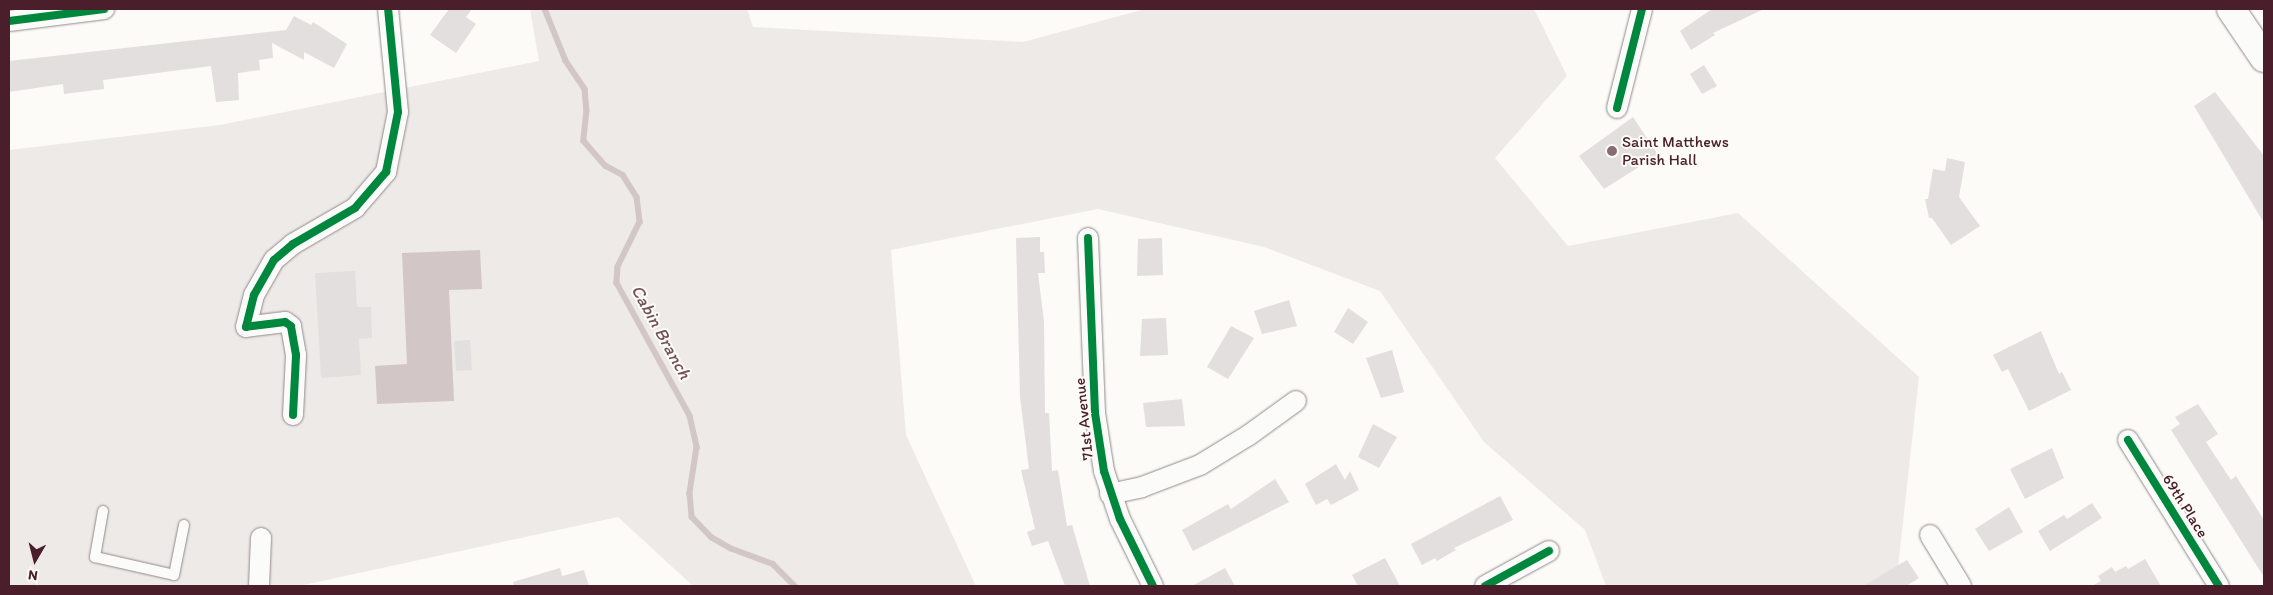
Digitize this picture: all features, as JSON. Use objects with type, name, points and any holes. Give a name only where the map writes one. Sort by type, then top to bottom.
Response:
[{"type":"main road","points":[[2231,9],[2264,58]]},
{"type":"street","points":[[9,21],[104,9]]},
{"type":"street","points":[[293,416],[296,355],[291,326],[285,322],[246,327],[260,280],[274,260],[293,244],[355,208],[386,172],[398,112],[388,9]]},
{"type":"street","points":[[1618,108],[1642,9]]},
{"type":"street","name":"71st Avenue","points":[[1088,238],[1095,413],[1110,494],[1153,586]]},
{"type":"street","points":[[1110,494],[1142,487],[1200,465],[1250,435],[1296,402]]},
{"type":"street","name":"69th Place","points":[[2128,440],[2219,586]]},
{"type":"street","points":[[1930,535],[1961,586]]},
{"type":"street","points":[[259,586],[261,538]]},
{"type":"street","points":[[1485,586],[1549,551]]},
{"type":"lane","points":[[103,511],[95,557],[174,575],[184,525]]},
{"type":"shaded area","points":[[530,9],[747,9],[753,27],[1023,42],[1145,9],[1534,9],[1567,76],[1495,158],[1568,246],[1738,213],[1919,377],[1897,577],[1874,586],[1606,586],[1585,530],[1484,442],[1380,291],[1264,247],[1098,209],[891,250],[906,435],[976,586],[693,586],[618,517],[299,586],[9,586],[9,150],[220,125],[539,61]]},
{"type":"shaded area","points":[[480,250],[482,289],[449,290],[454,401],[377,404],[375,366],[407,364],[402,253]]},
{"type":"building","points":[[449,9],[472,9],[466,17],[476,24],[456,53],[430,35]]},
{"type":"building","points":[[1712,9],[1764,9],[1713,33],[1715,35],[1691,50],[1680,31]]},
{"type":"building","points":[[294,16],[311,25],[313,22],[347,44],[334,68],[304,52],[304,60],[272,43],[273,58],[259,60],[260,70],[238,73],[239,100],[216,102],[211,66],[103,80],[104,89],[64,94],[63,84],[9,92],[9,61],[286,30]]},
{"type":"building","points":[[1704,65],[1717,86],[1702,94],[1690,74]]},
{"type":"building","points":[[2215,92],[2264,156],[2264,223],[2194,106]]},
{"type":"building","points":[[1633,117],[1658,155],[1604,189],[1579,156]]},
{"type":"building","points":[[1947,158],[1965,162],[1959,197],[1980,226],[1951,245],[1932,218],[1929,218],[1925,199],[1928,199],[1933,169],[1945,171]]},
{"type":"building","points":[[1040,237],[1040,252],[1044,252],[1045,273],[1038,273],[1044,322],[1045,413],[1049,413],[1052,471],[1058,470],[1067,526],[1072,525],[1090,586],[1065,586],[1048,541],[1032,546],[1027,532],[1035,529],[1021,470],[1029,469],[1020,397],[1016,238]]},
{"type":"building","points":[[1162,238],[1163,275],[1137,276],[1138,239]]},
{"type":"building","points":[[355,271],[357,307],[371,307],[372,338],[359,339],[361,375],[321,378],[315,273]]},
{"type":"building","points":[[1289,300],[1297,326],[1262,334],[1254,311]]},
{"type":"building","points":[[1348,308],[1368,322],[1353,344],[1334,332]]},
{"type":"building","points":[[1166,318],[1168,355],[1140,356],[1142,319]]},
{"type":"building","points":[[1231,326],[1254,338],[1228,379],[1207,367]]},
{"type":"building","points":[[2041,331],[2059,374],[2062,372],[2071,390],[2029,411],[2008,369],[2002,372],[1993,355]]},
{"type":"building","points":[[470,340],[472,370],[456,371],[454,341]]},
{"type":"building","points":[[1392,350],[1404,392],[1381,398],[1366,358]]},
{"type":"building","points":[[1182,399],[1185,426],[1146,427],[1143,403]]},
{"type":"building","points":[[2198,404],[2218,434],[2206,442],[2231,480],[2236,476],[2264,520],[2264,577],[2171,430],[2180,424],[2175,417]]},
{"type":"building","points":[[1373,424],[1397,437],[1379,468],[1358,457]]},
{"type":"building","points":[[2052,448],[2064,478],[2025,499],[2010,469]]},
{"type":"building","points":[[1336,464],[1345,480],[1350,471],[1359,490],[1331,505],[1327,499],[1316,505],[1305,484]]},
{"type":"building","points":[[1275,479],[1289,502],[1193,551],[1182,530],[1228,504],[1231,509]]},
{"type":"building","points":[[1500,496],[1513,520],[1454,548],[1456,550],[1437,561],[1435,558],[1422,565],[1411,544]]},
{"type":"building","points":[[2092,503],[2102,518],[2050,551],[2038,531],[2064,515],[2067,519]]},
{"type":"building","points":[[2009,507],[2023,532],[1989,551],[1975,529]]},
{"type":"building","points":[[1385,558],[1400,586],[1358,586],[1352,575]]},
{"type":"building","points":[[2145,559],[2161,586],[2092,586],[2101,581],[2098,576],[2112,567],[2115,572],[2126,566],[2128,569]]},
{"type":"building","points":[[1907,560],[1919,578],[1906,586],[1863,586]]},
{"type":"building","points":[[560,568],[562,576],[584,570],[589,586],[514,586],[513,582]]},
{"type":"building","points":[[1225,568],[1235,586],[1192,586]]},
{"type":"waterway","name":"Cabin Branch","points":[[545,9],[566,61],[585,89],[587,110],[584,141],[606,166],[623,175],[637,197],[640,222],[618,267],[617,283],[690,416],[697,447],[690,493],[692,517],[711,537],[730,548],[773,564],[795,586]]},
{"type":"cycle path","points":[[9,21],[104,9]]},
{"type":"cycle path","points":[[293,415],[296,355],[291,326],[285,322],[246,327],[254,295],[274,260],[293,244],[355,208],[386,172],[398,112],[388,9]]},
{"type":"cycle path","points":[[1617,108],[1642,9]]},
{"type":"cycle path","points":[[1088,238],[1095,413],[1104,471],[1120,519],[1153,586]]},
{"type":"cycle path","points":[[2128,440],[2219,586]]},
{"type":"cycle path","points":[[1485,586],[1549,551]]},
{"type":"place","name":"Saint Matthews Parish Hall","points":[[1612,151]]}]
